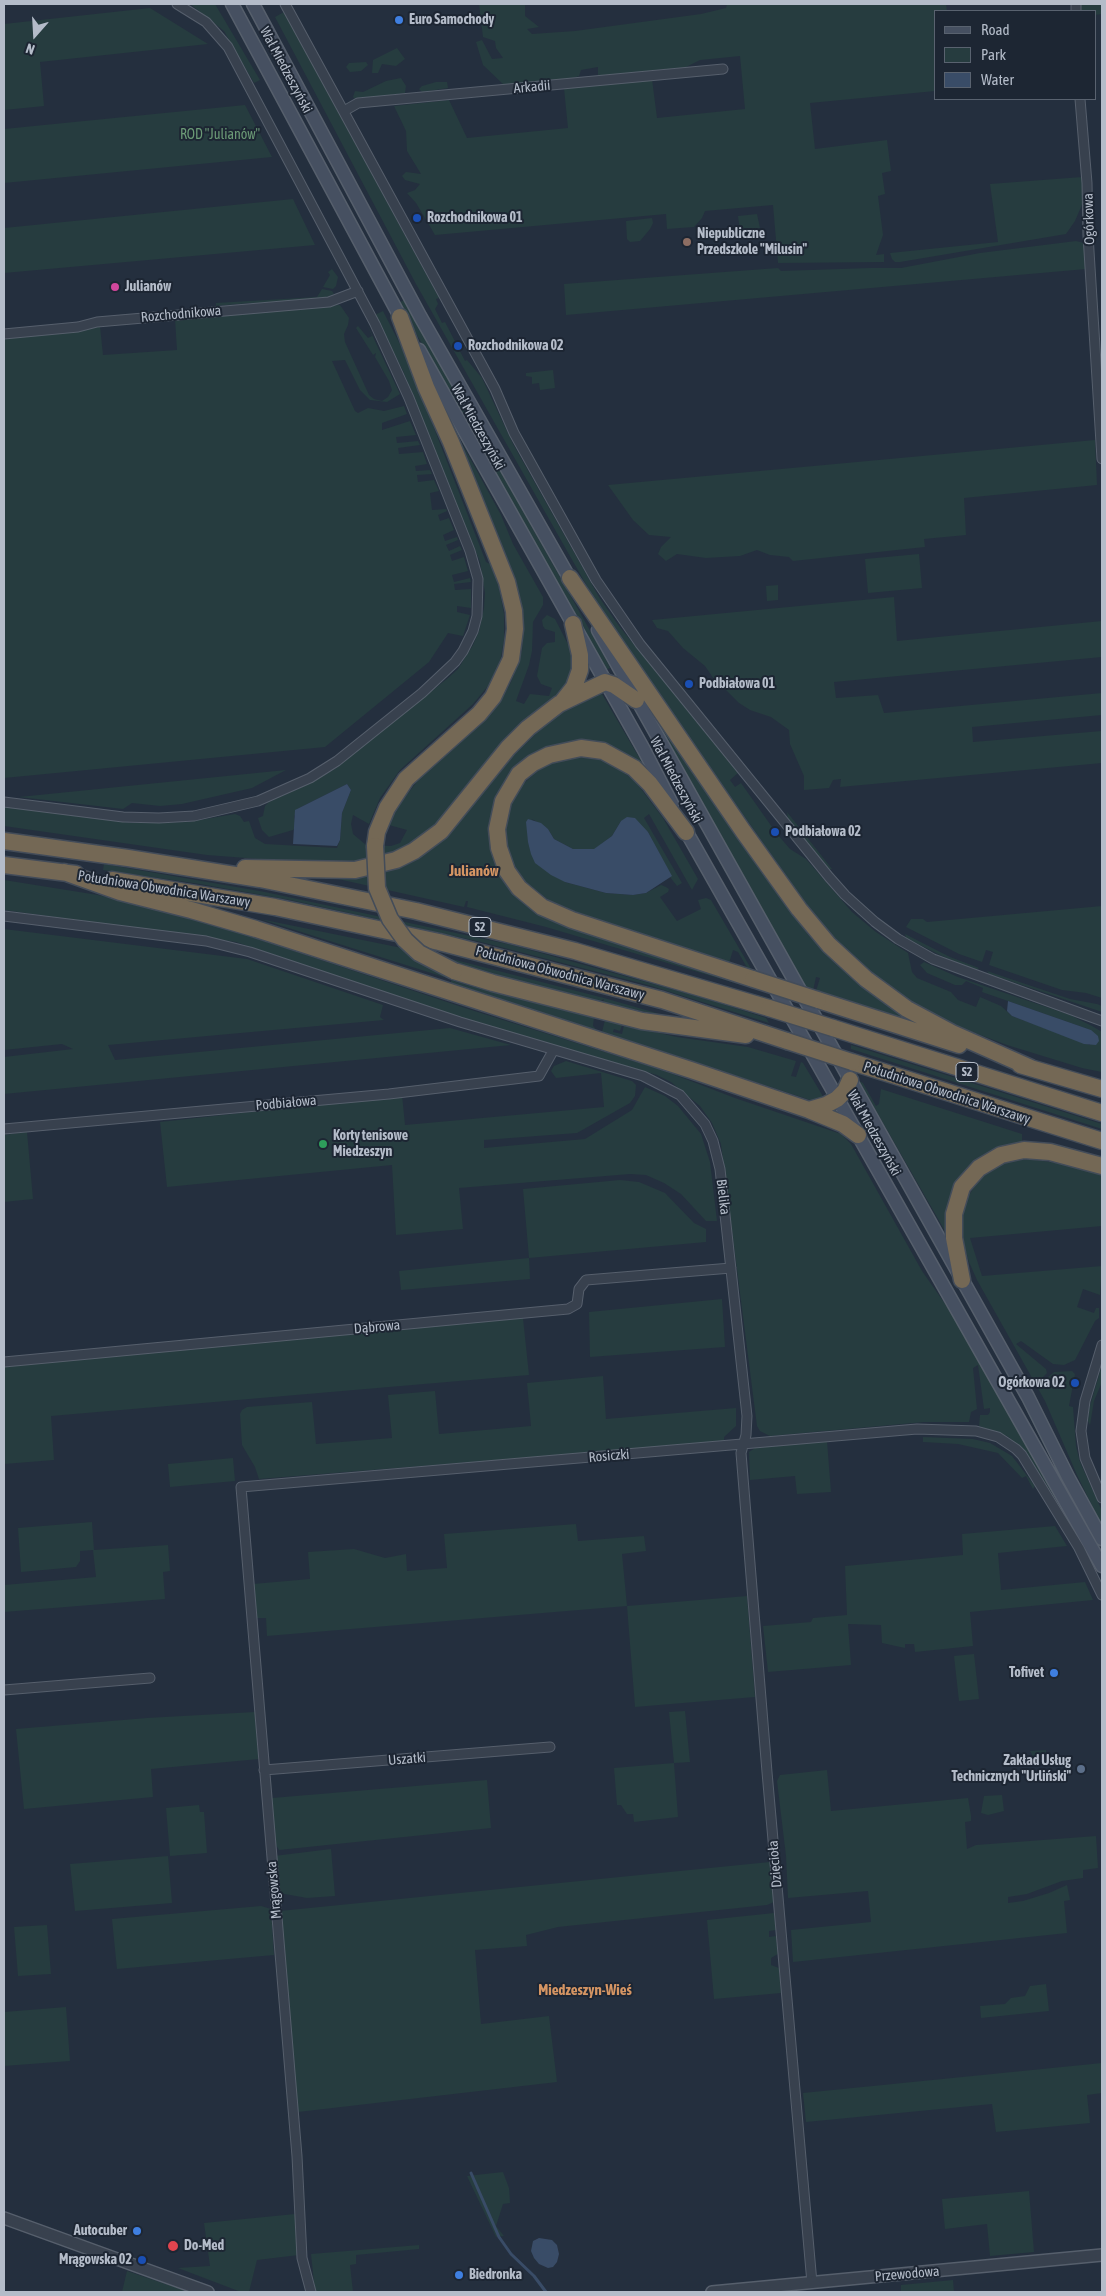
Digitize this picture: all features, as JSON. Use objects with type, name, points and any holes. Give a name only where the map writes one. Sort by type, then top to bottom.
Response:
[{"type":"highway","points":[[400,317],[426,387],[451,442],[505,576],[512,602],[515,629],[511,659],[504,678],[493,697],[472,720],[406,779],[387,808],[377,832],[375,846],[376,883],[390,920],[405,940],[419,953],[454,972],[642,1021],[787,1041]]},
{"type":"highway","points":[[570,578],[798,909],[830,945],[866,979],[907,1009],[952,1033],[1031,1068]]},
{"type":"highway","points":[[562,703],[574,687],[580,670],[581,661],[572,624]]},
{"type":"highway","points":[[186,867],[343,871],[368,868],[401,858],[423,846],[441,831],[518,738],[538,720],[562,703],[605,682],[614,685],[636,700]]},
{"type":"highway","points":[[686,832],[650,784],[634,768],[603,751],[581,748],[548,755],[533,763],[520,774],[503,800],[497,829],[499,848],[507,871],[519,888],[542,907],[572,920],[1031,1068],[1102,1089]]},
{"type":"highway","name":"Południowa Obwodnica Warszawy","points":[[4,841],[186,867],[284,884],[426,914],[584,954],[770,1008],[1102,1113]]},
{"type":"highway","name":"Południowa Obwodnica Warszawy","points":[[4,864],[64,872],[275,907],[438,942],[653,997],[1102,1141]]},
{"type":"highway","points":[[64,872],[120,892],[256,929],[809,1110],[843,1124],[858,1135]]},
{"type":"highway","points":[[809,1110],[838,1099],[850,1080]]},
{"type":"highway","points":[[962,1280],[954,1238],[955,1206],[962,1187],[979,1168],[1001,1155],[1024,1150],[1050,1152],[1102,1166]]},
{"type":"main road","name":"Wał Miedzeszyński","points":[[232,4],[400,317],[605,682],[686,832],[1102,1566]]},
{"type":"main road","name":"Wał Miedzeszyński","points":[[253,4],[420,316],[570,578],[636,700],[1032,1404],[1071,1483],[1102,1539]]},
{"type":"street","points":[[4,802],[138,818],[194,816],[258,801],[310,778],[337,761],[422,693],[455,662],[463,651],[473,631],[477,616],[479,589],[477,572],[409,398],[358,291],[228,47],[206,22],[177,4]]},
{"type":"street","name":"Wał Miedzeszyński","points":[[285,4],[495,388],[514,433],[604,594],[640,644],[823,870],[845,896],[875,922],[920,952],[949,965],[1082,1012],[1102,1021]]},
{"type":"street","name":"Arkadii","points":[[344,111],[358,103],[723,69]]},
{"type":"street","name":"Ogórkowa","points":[[1080,100],[1087,183],[1088,235],[1102,459]]},
{"type":"street","name":"Rozchodnikowa","points":[[4,334],[78,327],[97,322],[329,302],[358,291]]},
{"type":"street","name":"Bielika","points":[[4,916],[228,946],[460,1022],[643,1076],[680,1095],[705,1124],[717,1155],[747,1416],[744,1444]]},
{"type":"street","name":"Podbiałowa","points":[[4,1129],[389,1094],[538,1076],[553,1051]]},
{"type":"street","name":"Dąbrowa","points":[[4,1362],[568,1309],[577,1304],[579,1289],[586,1280],[731,1268]]},
{"type":"street","points":[[1102,1345],[1085,1401],[1081,1431],[1085,1458],[1099,1485],[1102,1498]]},
{"type":"street","name":"Rosiczki","points":[[241,1487],[926,1429],[976,1431],[1008,1443],[1022,1455],[1079,1548],[1102,1595]]},
{"type":"street","name":"Dzięcioła","points":[[744,1444],[741,1453],[812,2283]]},
{"type":"street","name":"Mrągowska","points":[[241,1487],[297,2156],[302,2258],[311,2292]]},
{"type":"street","points":[[4,1690],[150,1678]]},
{"type":"street","name":"Uszatki","points":[[264,1770],[550,1747]]},
{"type":"street","points":[[4,2218],[205,2292]]},
{"type":"street","name":"Przewodowa","points":[[712,2292],[1102,2255]]},
{"type":"green space","points":[[190,4],[215,4],[260,80],[254,83],[224,31]]},
{"type":"green space","points":[[479,4],[525,4],[525,16],[539,27],[527,29],[532,34],[575,31],[701,14],[726,8],[727,4],[946,4],[947,10],[934,10],[934,91],[810,103],[815,149],[887,140],[891,171],[882,173],[885,194],[878,196],[883,235],[876,255],[884,254],[884,262],[778,263],[773,205],[705,211],[694,227],[667,229],[666,214],[435,235],[416,203],[407,193],[415,190],[420,184],[405,180],[402,176],[406,172],[421,174],[407,151],[406,131],[394,106],[449,100],[467,138],[568,128],[564,88],[652,79],[657,118],[745,109],[740,56],[700,60],[684,68],[654,70],[637,75],[623,74],[604,77],[598,75],[598,67],[581,70],[579,76],[569,80],[505,86],[483,65],[476,42],[482,40],[492,59],[503,58],[496,48],[495,41],[483,37]]},
{"type":"green space","points":[[1077,4],[1102,4],[1102,14],[1096,15],[1096,10],[1077,10]]},
{"type":"green space","points":[[150,8],[208,44],[40,62],[44,106],[4,110],[4,24]]},
{"type":"green space","points":[[284,12],[439,298],[436,299],[438,304],[435,309],[442,323],[445,322],[465,361],[467,360],[482,378],[513,444],[599,597],[619,626],[738,773],[730,780],[735,787],[741,783],[772,827],[770,829],[776,836],[778,835],[790,849],[806,859],[852,912],[876,932],[908,953],[912,972],[917,978],[951,992],[958,1000],[976,1007],[980,997],[1001,1006],[1012,1016],[1090,1045],[1091,1030],[982,992],[983,988],[966,981],[962,985],[955,985],[927,973],[920,965],[924,962],[958,977],[1070,1015],[1092,1026],[1102,1032],[1102,1072],[1082,1068],[1007,1045],[951,1024],[914,1003],[883,982],[851,954],[827,930],[799,894],[605,618],[416,284],[275,17]]},
{"type":"green space","points":[[397,48],[405,59],[396,66],[382,64],[378,73],[372,73],[373,60]]},
{"type":"green space","points":[[366,62],[368,65],[361,71],[350,72],[346,67],[349,63]]},
{"type":"green space","points":[[401,78],[406,86],[405,93],[356,100],[353,97],[355,91],[363,92],[386,81]]},
{"type":"green space","points":[[436,82],[447,82],[448,88],[422,92],[419,89],[422,86]]},
{"type":"green space","name":"ROD \"Julianów\"","points":[[245,105],[272,157],[4,183],[4,129]]},
{"type":"green space","points":[[1082,177],[1084,200],[1075,221],[1066,234],[900,262],[895,262],[892,259],[890,253],[998,242],[990,184]]},
{"type":"green space","points":[[293,199],[315,245],[4,273],[4,228]]},
{"type":"green space","points":[[757,214],[760,228],[740,231],[738,216]]},
{"type":"green space","points":[[652,218],[653,223],[650,229],[640,241],[630,242],[627,239],[626,221]]},
{"type":"green space","points":[[1076,241],[1084,243],[1086,269],[566,315],[564,284],[778,268],[781,271],[901,268],[980,253]]},
{"type":"green space","points":[[332,269],[338,277],[336,286],[333,289],[323,287],[330,275],[328,272]]},
{"type":"green space","points":[[322,289],[332,291],[334,294],[322,299],[258,305],[250,303],[216,306],[216,303],[317,297]]},
{"type":"green space","points":[[404,300],[610,668],[605,670],[399,303]]},
{"type":"green space","points":[[340,305],[349,318],[344,334],[345,342],[369,395],[374,399],[382,401],[388,397],[392,390],[375,357],[376,353],[373,355],[356,328],[358,326],[368,338],[372,336],[366,322],[400,394],[387,402],[370,400],[360,390],[345,360],[332,361],[355,411],[358,413],[368,408],[384,411],[404,406],[407,414],[382,423],[382,430],[410,421],[416,435],[396,437],[397,443],[418,441],[420,445],[398,448],[399,454],[423,452],[427,464],[415,466],[416,471],[430,470],[432,474],[417,475],[418,482],[434,480],[439,491],[430,493],[432,510],[446,509],[447,511],[438,515],[440,521],[449,518],[454,530],[443,535],[445,541],[457,537],[458,540],[446,545],[449,551],[460,546],[462,550],[450,555],[452,561],[464,557],[468,571],[452,575],[454,582],[470,578],[471,582],[454,584],[455,590],[471,589],[471,608],[457,606],[457,612],[470,615],[463,636],[448,633],[429,662],[325,747],[4,778],[4,336],[100,326],[103,355],[177,350],[175,319]]},
{"type":"green space","points":[[383,311],[406,356],[486,562],[492,565],[504,614],[504,639],[495,675],[488,686],[473,704],[400,770],[380,798],[369,824],[353,815],[351,824],[353,834],[366,845],[391,846],[400,843],[407,830],[389,825],[396,809],[422,775],[459,743],[498,705],[511,682],[522,651],[524,619],[516,581],[454,429],[501,515],[513,544],[543,597],[543,605],[533,622],[532,651],[529,665],[516,701],[524,704],[530,694],[549,696],[552,688],[541,684],[537,676],[542,648],[547,643],[555,642],[555,632],[545,629],[543,626],[542,620],[547,615],[555,619],[573,654],[572,676],[559,695],[522,723],[497,748],[440,819],[422,837],[399,851],[365,861],[286,861],[207,855],[4,826],[4,807],[132,823],[188,822],[235,814],[240,816],[244,822],[249,821],[255,838],[265,844],[337,848],[340,840],[342,813],[351,790],[347,784],[297,809],[294,817],[296,826],[293,830],[269,837],[262,830],[258,818],[263,816],[265,806],[269,802],[335,769],[458,669],[473,645],[479,631],[484,608],[485,593],[480,562],[403,371],[375,315]]},
{"type":"green space","points":[[553,370],[555,388],[540,390],[539,383],[532,384],[532,377],[526,376],[526,373]]},
{"type":"green space","points":[[1095,440],[1097,485],[964,498],[966,535],[924,539],[925,547],[793,561],[789,557],[770,555],[757,550],[740,556],[706,558],[677,554],[666,561],[658,554],[661,547],[671,537],[649,535],[633,520],[608,485]]},
{"type":"green space","points":[[919,554],[922,588],[868,593],[865,559]]},
{"type":"green space","points":[[778,585],[778,600],[767,601],[766,586]]},
{"type":"green space","points":[[894,597],[897,641],[1102,621],[1102,657],[834,682],[836,698],[878,695],[884,713],[1102,693],[1102,715],[972,727],[973,742],[1102,731],[1102,763],[840,787],[841,779],[833,780],[829,788],[804,790],[804,776],[790,744],[789,730],[771,717],[750,710],[739,703],[724,688],[718,685],[705,666],[683,648],[668,631],[657,628],[652,620]]},
{"type":"green space","points":[[602,694],[647,771],[621,751],[607,746],[578,741],[566,742],[536,752],[506,781],[493,808],[490,838],[493,857],[499,871],[508,885],[696,969],[746,984],[745,986],[546,927],[467,907],[468,901],[466,901],[464,907],[329,877],[357,877],[387,871],[404,865],[455,826],[515,754],[544,726],[564,711],[593,695]]},
{"type":"green space","points":[[654,716],[759,869],[810,937],[857,983],[918,1025],[816,991],[820,978],[816,977],[813,991],[807,989]]},
{"type":"green space","points":[[577,757],[601,760],[615,766],[635,781],[663,818],[698,879],[692,890],[649,814],[644,818],[682,883],[677,886],[670,877],[648,832],[621,821],[612,836],[595,849],[573,849],[554,839],[548,829],[532,819],[565,882],[606,893],[633,895],[646,893],[661,885],[669,889],[668,892],[660,897],[677,921],[701,909],[698,900],[706,898],[711,900],[753,972],[749,971],[738,952],[733,950],[729,963],[588,917],[550,901],[525,882],[509,856],[505,831],[509,807],[522,785],[541,768],[551,763]]},
{"type":"green space","points":[[286,770],[252,788],[182,804],[160,806],[132,803],[123,809],[19,797]]},
{"type":"green space","points":[[787,812],[832,869],[829,869],[788,819]]},
{"type":"green space","points":[[104,864],[265,892],[512,945],[708,999],[766,1018],[769,1023],[648,985],[481,942],[290,900],[200,884],[103,870]]},
{"type":"green space","points":[[4,880],[98,895],[222,927],[465,1008],[662,1070],[735,1098],[841,1134],[851,1144],[922,1271],[955,1318],[1073,1527],[1026,1452],[1007,1436],[979,1426],[980,1415],[988,1415],[990,1408],[984,1409],[978,1365],[973,1368],[977,1409],[971,1412],[969,1422],[924,1422],[770,1436],[760,1431],[757,1426],[721,1144],[712,1123],[700,1106],[671,1082],[657,1075],[458,1017],[236,942],[4,910]]},
{"type":"green space","points":[[1102,906],[1102,998],[1086,993],[1062,990],[989,965],[993,952],[986,950],[982,962],[959,954],[906,927],[911,919],[923,919],[927,922]]},
{"type":"green space","points":[[260,919],[436,955],[604,998],[674,1018],[603,1003],[604,999],[599,1002],[454,971],[447,978]]},
{"type":"green space","points":[[4,929],[247,959],[383,1005],[380,1017],[384,1020],[108,1045],[115,1060],[450,1028],[511,1045],[4,1094],[4,1057],[73,1049],[62,1044],[4,1050]]},
{"type":"green space","points":[[905,934],[950,957],[979,968],[976,970],[942,956],[906,938]]},
{"type":"green space","points":[[987,971],[1070,999],[1097,1004],[1102,1006],[1102,1012],[989,974]]},
{"type":"green space","points":[[451,980],[594,1017],[593,1026],[598,1031],[451,983]]},
{"type":"green space","points":[[605,1020],[622,1025],[620,1031],[614,1029],[613,1032],[622,1034],[624,1025],[677,1037],[748,1047],[796,1061],[791,1076],[796,1077],[801,1062],[824,1098],[813,1101],[602,1032]]},
{"type":"green space","points":[[851,1045],[1102,1124],[1102,1129],[851,1049]]},
{"type":"green space","points":[[566,1061],[632,1081],[636,1085],[635,1096],[630,1103],[577,1133],[484,1140],[484,1148],[585,1139],[632,1110],[645,1087],[665,1096],[678,1106],[701,1134],[710,1162],[717,1221],[706,1221],[681,1194],[664,1183],[646,1175],[630,1174],[459,1188],[463,1229],[396,1235],[392,1165],[167,1187],[160,1122],[402,1095],[405,1125],[604,1107],[601,1073],[556,1078],[551,1071],[554,1066]]},
{"type":"green space","points":[[859,1081],[863,1083],[876,1106],[879,1104],[881,1089],[1022,1134],[1022,1145],[999,1147],[983,1155],[961,1176],[949,1201],[945,1231]]},
{"type":"green space","points":[[27,1132],[33,1199],[4,1202],[4,1135]]},
{"type":"green space","points":[[1030,1159],[1063,1164],[1102,1175],[1102,1226],[970,1238],[982,1276],[1102,1266],[1100,1295],[1083,1289],[1077,1307],[1094,1313],[1096,1308],[1099,1308],[1099,1318],[1095,1321],[1075,1360],[1064,1365],[1053,1364],[1021,1341],[1016,1344],[1046,1369],[1047,1373],[1043,1377],[1045,1380],[1054,1372],[1072,1371],[1075,1374],[1069,1406],[1073,1407],[1076,1446],[1080,1462],[1102,1511],[1102,1526],[1077,1475],[1045,1401],[977,1280],[969,1262],[960,1232],[964,1204],[978,1180],[987,1171],[1004,1162]]},
{"type":"green space","points":[[620,1180],[639,1182],[665,1193],[694,1223],[706,1229],[706,1242],[529,1258],[523,1189]]},
{"type":"green space","points":[[529,1258],[530,1279],[401,1290],[399,1271]]},
{"type":"green space","points":[[722,1299],[725,1347],[590,1357],[589,1312]]},
{"type":"green space","points":[[523,1318],[529,1375],[51,1416],[54,1460],[4,1464],[4,1366]]},
{"type":"green space","points":[[1102,1365],[1102,1382],[1094,1401],[1090,1425],[1088,1421],[1089,1409]]},
{"type":"green space","points":[[603,1376],[606,1419],[736,1408],[736,1426],[724,1437],[724,1442],[259,1479],[255,1467],[242,1445],[240,1414],[247,1407],[312,1402],[316,1444],[392,1438],[388,1395],[435,1391],[439,1434],[531,1426],[527,1383]]},
{"type":"green space","points":[[923,1437],[973,1439],[990,1443],[1012,1456],[1035,1486],[1033,1489],[1026,1476],[1022,1478],[998,1453],[958,1444],[923,1442]]},
{"type":"green space","points":[[827,1441],[831,1492],[797,1494],[795,1476],[750,1480],[749,1452],[755,1448]]},
{"type":"green space","points":[[233,1458],[235,1481],[170,1487],[168,1464]]},
{"type":"green space","points":[[92,1522],[94,1550],[168,1545],[170,1571],[163,1572],[165,1599],[4,1612],[4,1585],[96,1577],[93,1550],[80,1551],[80,1561],[76,1567],[21,1572],[18,1528]]},
{"type":"green space","points":[[576,1524],[578,1541],[644,1536],[646,1551],[622,1554],[627,1606],[267,1636],[266,1618],[257,1618],[253,1584],[310,1579],[308,1552],[354,1549],[385,1558],[406,1554],[407,1571],[447,1568],[444,1534]]},
{"type":"green space","points":[[1055,1526],[1067,1546],[998,1553],[1001,1590],[1085,1582],[1093,1600],[970,1612],[973,1646],[915,1652],[914,1644],[905,1644],[905,1648],[882,1643],[881,1625],[848,1624],[851,1665],[768,1672],[763,1626],[811,1622],[813,1618],[847,1615],[845,1566],[963,1555],[962,1534]]},
{"type":"green space","points":[[747,1596],[755,1697],[635,1707],[627,1606]]},
{"type":"green space","points":[[974,1654],[979,1699],[959,1701],[954,1656]]},
{"type":"green space","points":[[685,1711],[690,1762],[674,1763],[669,1712]]},
{"type":"green space","points":[[255,1712],[259,1759],[151,1769],[153,1797],[24,1809],[16,1729],[147,1718]]},
{"type":"green space","points":[[1046,1750],[1047,1764],[1038,1765],[1030,1751]]},
{"type":"green space","points":[[674,1763],[678,1817],[634,1822],[633,1814],[627,1814],[621,1805],[617,1805],[614,1768]]},
{"type":"green space","points":[[827,1770],[831,1811],[968,1798],[971,1821],[965,1822],[967,1849],[976,1845],[1096,1836],[1098,1868],[1083,1870],[1083,1878],[1062,1881],[1027,1894],[1008,1897],[1008,1903],[1023,1901],[1067,1885],[1070,1900],[1064,1901],[1067,1933],[793,1962],[791,1930],[871,1922],[868,1891],[788,1898],[786,1856],[777,1781],[780,1775]]},
{"type":"green space","points":[[487,1780],[491,1828],[279,1850],[275,1843],[272,1798]]},
{"type":"green space","points":[[1002,1795],[1004,1811],[988,1815],[981,1813],[984,1796]]},
{"type":"green space","points":[[199,1805],[200,1812],[204,1812],[207,1853],[170,1856],[166,1808]]},
{"type":"green space","points":[[331,1849],[335,1896],[307,1898],[279,1893],[274,1856]]},
{"type":"green space","points":[[168,1856],[172,1903],[75,1911],[70,1864]]},
{"type":"green space","points":[[770,1862],[774,1902],[767,1905],[558,1927],[526,1935],[527,1946],[475,1950],[481,2024],[549,2016],[557,2082],[298,2112],[280,1911]]},
{"type":"green space","points":[[261,1906],[271,1909],[274,1955],[117,1969],[112,1919]]},
{"type":"green space","points":[[774,1913],[776,1930],[769,1931],[769,1937],[776,1936],[778,1954],[771,1958],[771,1965],[779,1968],[781,1993],[714,1999],[707,1920]]},
{"type":"green space","points":[[47,1925],[51,1974],[18,1976],[14,1927]]},
{"type":"green space","points":[[1046,1984],[1049,2011],[981,2018],[980,2006],[1005,2004],[1011,1998],[1025,1996],[1030,1986]]},
{"type":"green space","points":[[66,2007],[70,2061],[4,2066],[4,2012]]},
{"type":"green space","points":[[1102,2063],[1102,2093],[1087,2095],[1090,2123],[996,2132],[992,2104],[806,2122],[803,2093]]},
{"type":"green space","points":[[503,2172],[509,2188],[510,2203],[503,2204],[496,2226],[504,2236],[496,2237],[467,2176]]},
{"type":"green space","points":[[1029,2191],[1034,2252],[990,2256],[987,2224],[945,2229],[942,2199]]},
{"type":"green space","points":[[295,2214],[299,2255],[257,2260],[249,2292],[241,2292],[178,2268],[210,2266],[204,2223]]},
{"type":"green space","points":[[419,2245],[419,2249],[356,2255],[356,2264],[350,2265],[353,2292],[315,2292],[311,2254]]},
{"type":"green space","points":[[127,2271],[189,2292],[122,2292]]},
{"type":"green space","points":[[953,2280],[954,2292],[901,2292],[901,2285]]},
{"type":"water","points":[[347,784],[351,790],[342,813],[340,840],[337,846],[293,844],[295,810]]},
{"type":"water","points":[[627,817],[635,818],[648,832],[672,876],[646,893],[633,895],[606,893],[565,882],[551,875],[535,863],[531,854],[526,822],[528,819],[541,823],[548,829],[554,839],[573,849],[594,849],[612,836],[621,821]]},
{"type":"water","points":[[1008,1001],[1091,1030],[1098,1036],[1099,1041],[1096,1045],[1084,1044],[1012,1016],[1007,1011]]},
{"type":"water","points":[[539,2238],[552,2240],[557,2245],[559,2254],[557,2262],[553,2267],[548,2268],[539,2264],[534,2258],[531,2251],[533,2241]]},
{"type":"waterway","points":[[471,2173],[499,2237],[511,2254],[534,2276],[546,2292]]},
{"type":"place","name":"Euro Samochody","points":[[399,20]]},
{"type":"place","name":"Rozchodnikowa 01","points":[[417,218]]},
{"type":"place","name":"Niepubliczne Przedszkole \"Milusin\"","points":[[687,242]]},
{"type":"place","name":"Julianów","points":[[115,287]]},
{"type":"place","name":"Rozchodnikowa 02","points":[[458,346]]},
{"type":"place","name":"Podbiałowa 01","points":[[689,684]]},
{"type":"place","name":"Podbiałowa 02","points":[[775,832]]},
{"type":"place","name":"Korty tenisowe Miedzeszyn","points":[[323,1144]]},
{"type":"place","name":"Ogórkowa 02","points":[[1075,1383]]},
{"type":"place","name":"Tofivet","points":[[1054,1673]]},
{"type":"place","name":"Zakład Usług Technicznych \"Urliński\"","points":[[1081,1769]]},
{"type":"place","name":"Autocuber","points":[[137,2231]]},
{"type":"place","name":"Do-Med","points":[[173,2246]]},
{"type":"place","name":"Mrągowska 02","points":[[142,2260]]},
{"type":"place","name":"Biedronka","points":[[459,2275]]},
{"type":"district","name":"Julianów","points":[[474,871]]},
{"type":"district","name":"Miedzeszyn-Wieś","points":[[585,1990]]}]
